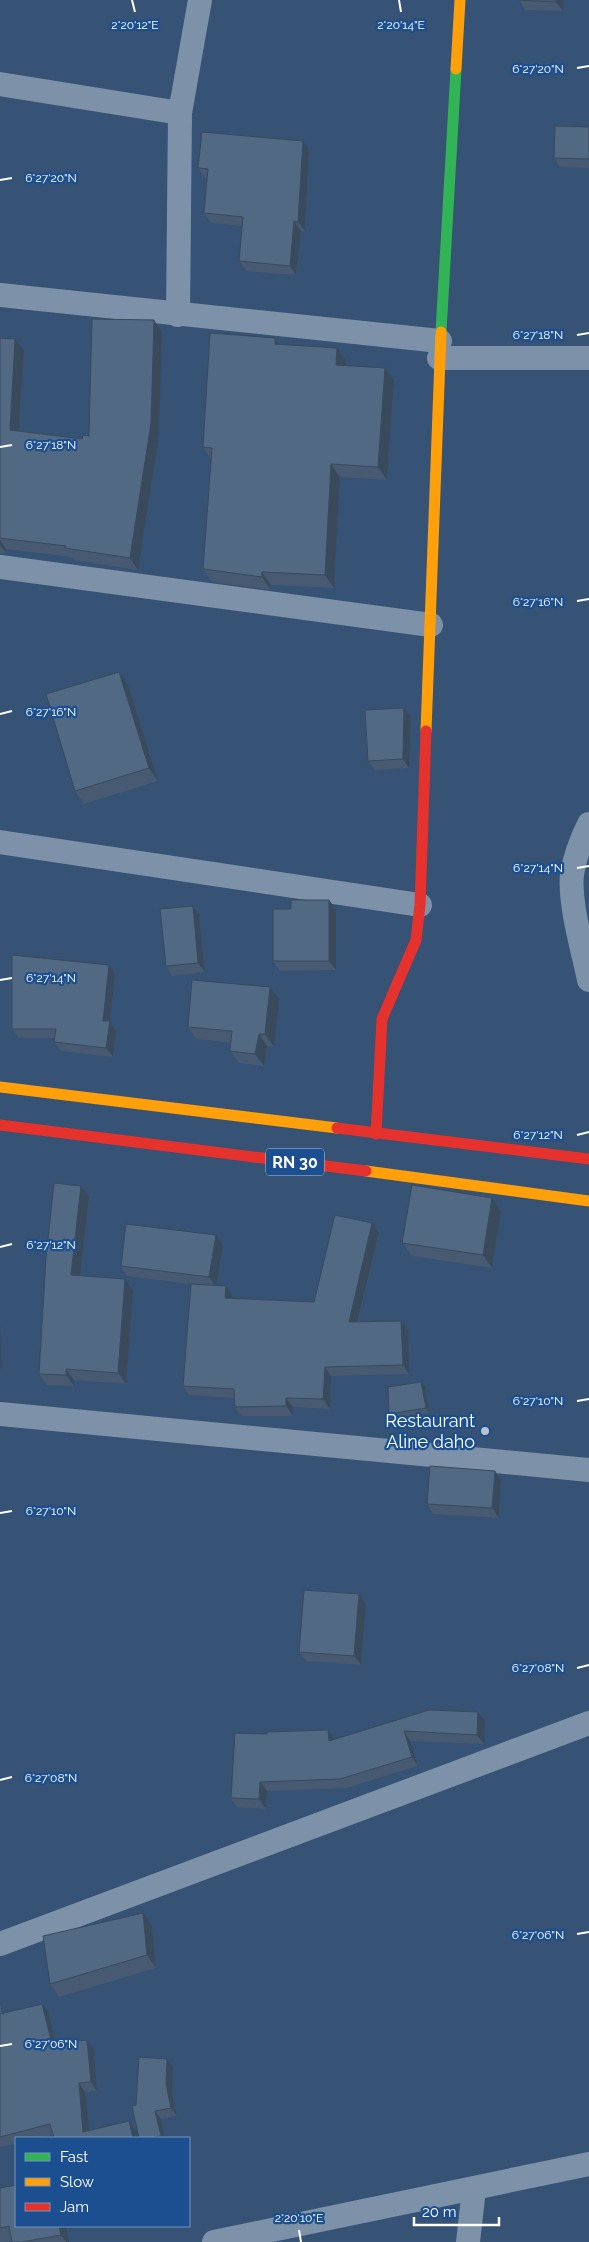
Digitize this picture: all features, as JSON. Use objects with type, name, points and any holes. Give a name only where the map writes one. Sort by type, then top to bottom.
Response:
[{"type":"main road","points":[[376,1134],[382,1019],[416,940],[420,905],[439,349],[460,0]]},
{"type":"main road","name":"RN 30","points":[[0,1087],[376,1134],[589,1158]]},
{"type":"main road","name":"RN 30","points":[[0,1125],[589,1201]]},
{"type":"street","points":[[178,315],[180,113],[200,0]]},
{"type":"street","points":[[0,84],[180,113]]},
{"type":"street","points":[[0,295],[178,315],[439,349],[589,358]]},
{"type":"street","points":[[0,567],[430,625]]},
{"type":"street","points":[[589,824],[578,848],[572,876],[575,913],[589,980]]},
{"type":"street","points":[[0,842],[420,905]]},
{"type":"street","points":[[0,1414],[589,1470]]},
{"type":"street","points":[[0,1944],[589,1723]]},
{"type":"street","points":[[214,2242],[589,2164]]},
{"type":"street","points":[[468,2242],[474,2189]]},
{"type":"building","points":[[519,0],[556,0],[556,2]]},
{"type":"building","points":[[555,126],[589,127],[589,159],[554,158]]},
{"type":"building","points":[[202,132],[303,141],[298,222],[294,221],[290,266],[239,261],[243,217],[204,213],[208,169],[198,168]]},
{"type":"building","points":[[92,319],[154,320],[151,423],[130,558],[65,548],[66,546],[0,538],[0,338],[15,339],[10,430],[82,439],[83,435],[89,436]]},
{"type":"building","points":[[210,333],[275,338],[275,344],[337,348],[336,365],[385,368],[378,467],[331,464],[325,575],[262,572],[262,577],[203,569],[212,448],[203,447]]},
{"type":"building","points":[[119,672],[149,768],[75,791],[46,694]]},
{"type":"building","points":[[404,708],[403,759],[368,761],[365,710]]},
{"type":"building","points":[[291,900],[329,900],[329,961],[273,961],[273,909],[291,909]]},
{"type":"building","points":[[193,906],[198,963],[166,966],[160,909]]},
{"type":"building","points":[[12,955],[109,965],[103,1021],[110,1021],[106,1048],[54,1042],[56,1029],[12,1029]]},
{"type":"building","points":[[192,980],[270,987],[265,1034],[259,1034],[255,1054],[230,1051],[232,1031],[188,1027]]},
{"type":"building","points":[[54,1183],[81,1186],[71,1275],[125,1279],[118,1373],[66,1369],[66,1375],[39,1374],[46,1258]]},
{"type":"building","points":[[412,1185],[492,1198],[483,1255],[402,1243]]},
{"type":"building","points":[[335,1215],[372,1223],[349,1322],[401,1321],[403,1365],[325,1367],[323,1399],[286,1398],[286,1406],[235,1407],[234,1389],[183,1386],[191,1284],[226,1286],[225,1298],[314,1302]]},
{"type":"building","points":[[126,1224],[216,1235],[209,1277],[121,1266]]},
{"type":"building","points":[[421,1382],[426,1408],[389,1414],[388,1387]]},
{"type":"building","points":[[430,1466],[495,1471],[492,1508],[427,1504]]},
{"type":"building","points":[[304,1590],[359,1594],[354,1656],[299,1652]]},
{"type":"building","points":[[429,1710],[478,1712],[477,1735],[404,1731],[412,1757],[340,1779],[260,1782],[259,1799],[231,1798],[235,1733],[267,1734],[267,1732],[328,1730],[329,1741]]},
{"type":"building","points":[[143,1913],[147,1955],[50,1984],[43,1936]]},
{"type":"building","points":[[42,2004],[52,2044],[87,2040],[91,2082],[79,2083],[83,2132],[129,2121],[133,2137],[54,2137],[50,2124],[0,2137],[0,2014]]},
{"type":"building","points":[[139,2057],[167,2059],[166,2084],[171,2108],[155,2111],[161,2136],[139,2137],[132,2106],[136,2105]]},
{"type":"building","points":[[15,2185],[15,2227],[59,2227],[61,2235],[12,2242],[9,2226],[0,2228],[0,2188]]},
{"type":"traffic: fast","points":[[441,332],[456,69]]},
{"type":"traffic: slow","points":[[456,69],[460,0]]},
{"type":"traffic: slow","points":[[426,731],[441,332]]},
{"type":"traffic: slow","points":[[0,1087],[337,1128]]},
{"type":"traffic: slow","points":[[366,1171],[589,1201]]},
{"type":"traffic: jam","points":[[376,1134],[382,1019],[416,940],[420,905],[426,731]]},
{"type":"traffic: jam","points":[[0,1125],[366,1171]]},
{"type":"traffic: jam","points":[[337,1128],[589,1159]]},
{"type":"place","name":"Restaurant Aline daho","points":[[485,1431]]}]
